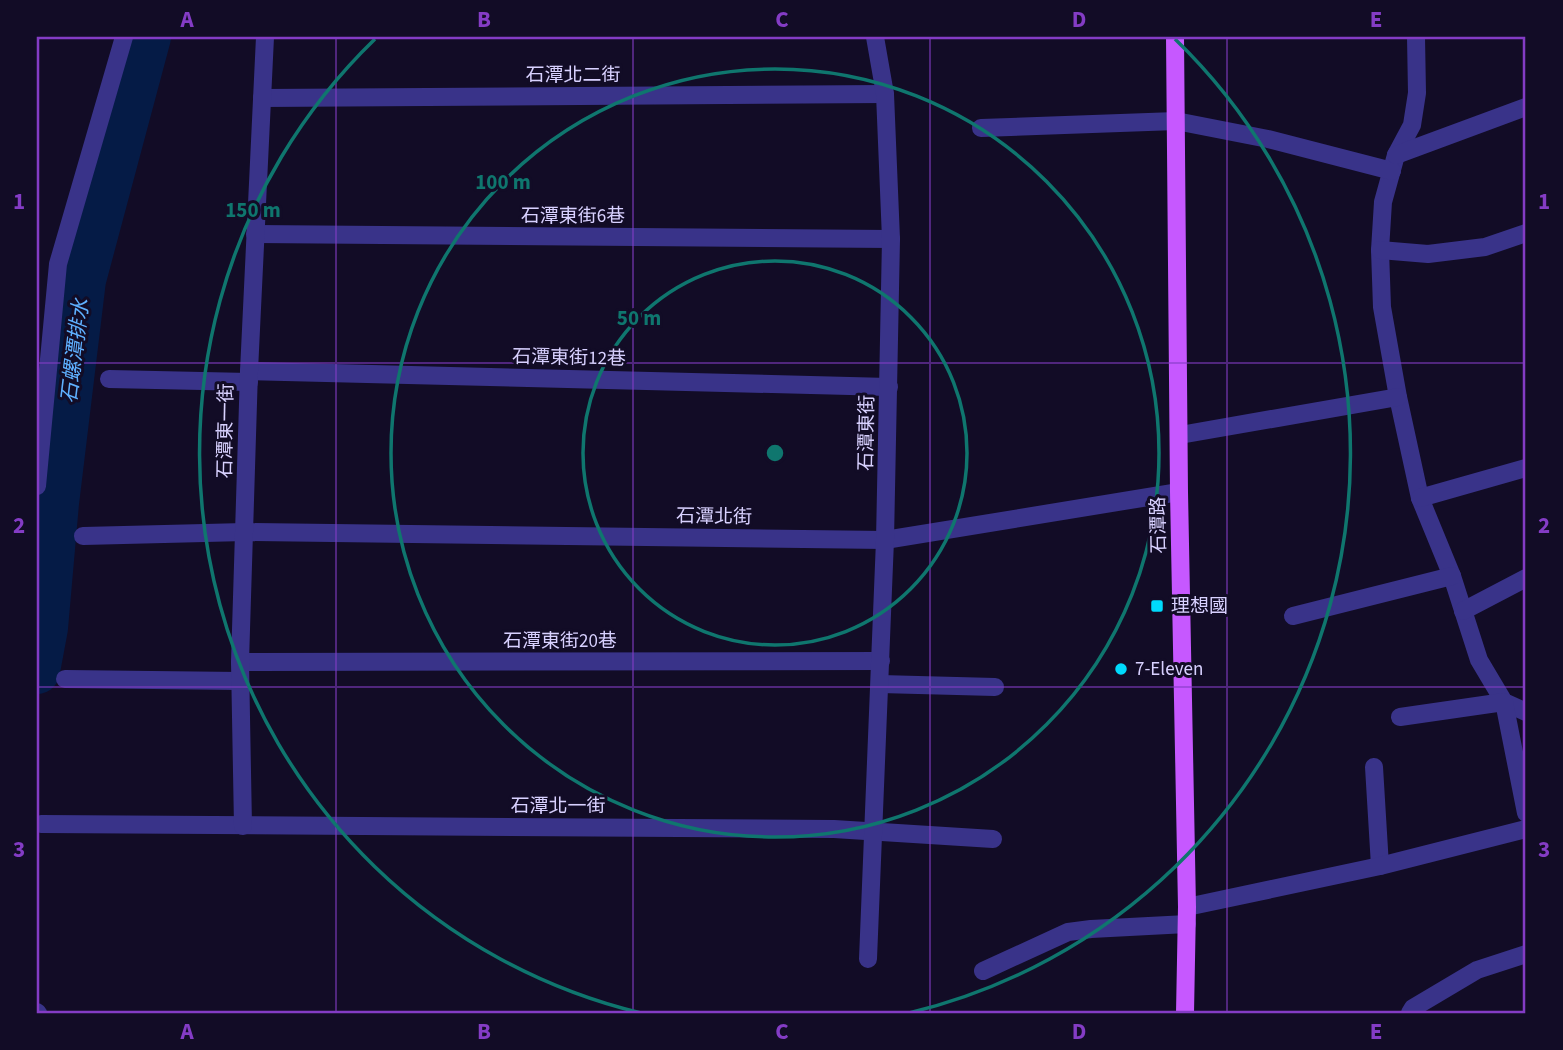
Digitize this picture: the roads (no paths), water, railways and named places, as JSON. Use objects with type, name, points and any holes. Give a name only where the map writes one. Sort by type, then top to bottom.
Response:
[{"type":"main road","name":"石潭路","points":[[1175,37],[1187,916],[1185,1013]]},
{"type":"street","points":[[37,486],[58,264],[124,37]]},
{"type":"street","name":"石潭東一街","points":[[243,826],[240,662],[249,376],[265,37]]},
{"type":"street","name":"石潭東街","points":[[868,959],[885,540],[891,239],[885,94],[874,37]]},
{"type":"street","points":[[1416,37],[1417,93],[1412,125],[1394,163],[1382,202],[1382,307],[1420,498],[1452,576],[1479,660],[1504,702],[1526,813]]},
{"type":"street","name":"石潭北二街","points":[[262,98],[885,94]]},
{"type":"street","points":[[981,128],[1176,121],[1394,163],[1526,107]]},
{"type":"street","points":[[1380,250],[1428,254],[1485,247],[1526,233]]},
{"type":"street","name":"石潭東街6巷","points":[[256,234],[891,239]]},
{"type":"street","name":"石潭東街12巷","points":[[109,379],[249,376],[888,387]]},
{"type":"street","points":[[1180,435],[1398,397]]},
{"type":"street","points":[[1420,498],[1526,468]]},
{"type":"street","name":"石潭北街","points":[[83,536],[245,532],[885,540],[1180,492]]},
{"type":"street","points":[[1293,617],[1452,576]]},
{"type":"street","points":[[1463,611],[1526,578]]},
{"type":"street","name":"石潭東街20巷","points":[[240,662],[880,662]]},
{"type":"street","points":[[65,679],[240,681]]},
{"type":"street","points":[[880,684],[995,687]]},
{"type":"street","points":[[1400,717],[1504,702],[1526,712]]},
{"type":"street","points":[[1374,767],[1380,866]]},
{"type":"street","name":"石潭北一街","points":[[41,824],[820,829],[993,839]]},
{"type":"street","points":[[983,971],[1068,932],[1187,916],[1526,829]]},
{"type":"street","points":[[1410,1013],[1413,1008],[1477,970],[1526,954]]},
{"type":"waterway","name":"石螺潭排水","points":[[37,671],[45,628],[56,503],[83,280],[148,37]]},
{"type":"place","name":"理想國","points":[[1157,606]]},
{"type":"place","name":"7-Eleven","points":[[1121,669]]}]
